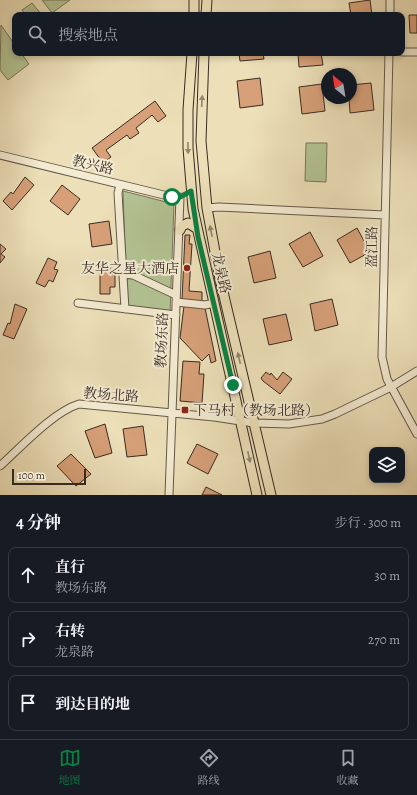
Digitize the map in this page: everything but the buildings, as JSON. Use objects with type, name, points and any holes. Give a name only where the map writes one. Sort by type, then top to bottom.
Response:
[{"type":"main road","points":[[194,0],[194,12]]},
{"type":"main road","points":[[206,12],[207,0]]},
{"type":"main road","name":"龙泉路","points":[[192,56],[188,110],[188,170],[196,228],[258,495]]},
{"type":"main road","name":"龙泉路","points":[[204,56],[201,142],[207,208],[220,279],[271,495]]},
{"type":"main road","points":[[180,230],[183,224],[188,223],[196,228]]},
{"type":"street","points":[[390,0],[390,12]]},
{"type":"street","points":[[405,52],[417,52]]},
{"type":"street","name":"盈江路","points":[[389,56],[382,357],[383,367],[391,387],[417,434]]},
{"type":"street","name":"教兴路","points":[[0,155],[172,197],[180,197]]},
{"type":"street","points":[[120,184],[118,193],[125,309]]},
{"type":"street","points":[[180,197],[191,191]]},
{"type":"street","name":"教场东路","points":[[169,495],[180,230],[180,197]]},
{"type":"street","points":[[207,208],[219,207],[385,215]]},
{"type":"street","points":[[123,274],[133,275],[176,299],[205,305],[214,303]]},
{"type":"street","points":[[78,302],[176,316]]},
{"type":"street","name":"教场北路","points":[[0,466],[34,435],[68,408],[79,404],[241,420],[254,423],[289,424],[322,419],[391,387],[417,371]]},
{"type":"green space","points":[[42,0],[70,0],[53,12],[51,12]]},
{"type":"green space","points":[[32,3],[40,12],[24,12],[22,10]]},
{"type":"green space","points":[[1,25],[12,41],[12,56],[23,56],[29,64],[8,80],[0,70]]},
{"type":"green space","points":[[306,143],[327,143],[326,182],[305,181]]},
{"type":"green space","points":[[123,191],[174,204],[170,313],[127,307]]},
{"type":"place","name":"友华之星大酒店","points":[[187,268]]},
{"type":"place","name":"下马村（教场北路）","points":[[185,410]]},
{"type":"route","points":[[172,197],[180,197],[191,191],[198,237],[233,385]]}]
